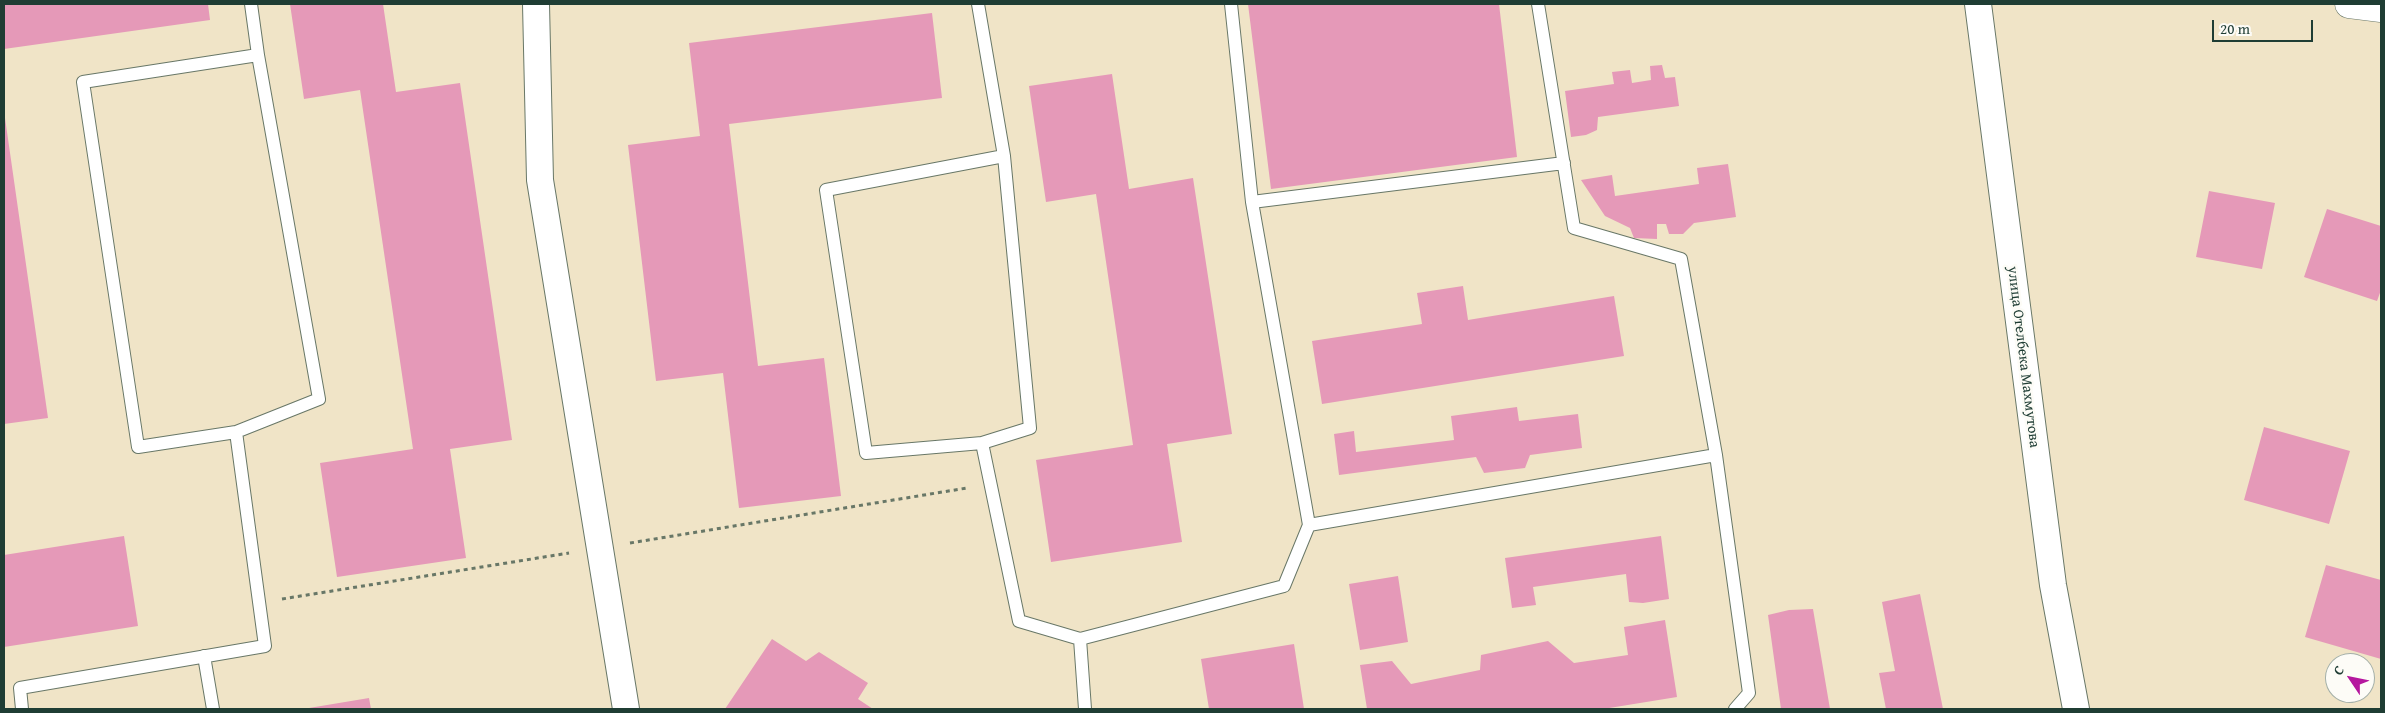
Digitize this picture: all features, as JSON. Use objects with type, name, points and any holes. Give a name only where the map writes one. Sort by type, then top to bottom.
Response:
[{"type":"street","points":[[536,4],[540,180],[626,709]]},
{"type":"street","name":"улица Отелбека Махмутова","points":[[1978,4],[2053,585],[2076,709]]},
{"type":"street","points":[[2349,4],[2381,8]]},
{"type":"lane","points":[[252,4],[258,55],[319,399],[236,432],[138,448],[84,82],[258,55]]},
{"type":"lane","points":[[978,4],[1004,156],[1030,428],[982,443],[866,453],[826,190],[1004,156]]},
{"type":"lane","points":[[982,443],[1019,620],[1080,639],[1284,586],[1309,525],[1252,202],[1231,4]]},
{"type":"lane","points":[[1538,4],[1574,228],[1681,259],[1716,455],[1749,693],[1735,709]]},
{"type":"lane","points":[[1252,202],[1564,163]]},
{"type":"lane","points":[[22,709],[20,688],[265,646],[236,432]]},
{"type":"lane","points":[[1309,525],[1716,455]]},
{"type":"lane","points":[[1080,639],[1085,709]]},
{"type":"lane","points":[[204,656],[213,709]]},
{"type":"building","points":[[4,4],[208,4],[210,20],[4,49]]},
{"type":"building","points":[[290,4],[383,4],[396,92],[460,83],[512,440],[450,449],[466,558],[337,577],[320,463],[413,449],[360,90],[304,99]]},
{"type":"building","points":[[1248,4],[1499,4],[1517,157],[1271,189]]},
{"type":"building","points":[[932,13],[942,98],[729,124],[758,366],[824,358],[841,496],[739,508],[723,373],[656,381],[628,145],[700,136],[689,43]]},
{"type":"building","points":[[1662,65],[1665,78],[1675,77],[1679,106],[1598,117],[1597,130],[1586,135],[1571,137],[1565,91],[1614,84],[1612,72],[1630,70],[1632,83],[1651,80],[1650,66]]},
{"type":"building","points":[[1112,74],[1129,189],[1193,178],[1232,434],[1167,444],[1182,542],[1051,562],[1036,460],[1133,445],[1096,194],[1046,202],[1029,86]]},
{"type":"building","points":[[4,111],[48,418],[4,424]]},
{"type":"building","points":[[1728,164],[1736,217],[1694,223],[1683,234],[1669,234],[1666,224],[1657,224],[1657,239],[1634,238],[1630,228],[1605,216],[1581,180],[1612,175],[1615,196],[1699,184],[1697,168]]},
{"type":"building","points":[[2209,191],[2275,203],[2262,269],[2196,257]]},
{"type":"building","points":[[2327,209],[2381,226],[2381,290],[2377,301],[2304,277]]},
{"type":"building","points":[[1463,286],[1468,320],[1614,296],[1624,356],[1322,404],[1312,341],[1422,324],[1417,293]]},
{"type":"building","points":[[1517,407],[1519,421],[1578,414],[1582,448],[1530,455],[1525,468],[1484,473],[1476,457],[1339,475],[1334,434],[1354,431],[1356,452],[1454,440],[1451,416]]},
{"type":"building","points":[[2264,427],[2350,451],[2329,524],[2244,500]]},
{"type":"building","points":[[124,536],[138,626],[4,647],[4,555]]},
{"type":"building","points":[[1661,536],[1669,599],[1643,603],[1629,602],[1626,574],[1533,587],[1536,605],[1512,608],[1505,558]]},
{"type":"building","points":[[2326,565],[2381,580],[2381,659],[2375,657],[2375,653],[2360,653],[2305,637]]},
{"type":"building","points":[[1398,576],[1408,642],[1360,650],[1349,584]]},
{"type":"building","points":[[1920,594],[1943,709],[1886,709],[1879,673],[1895,671],[1882,602]]},
{"type":"building","points":[[1813,609],[1830,709],[1781,709],[1768,615],[1789,610]]},
{"type":"building","points":[[1665,620],[1677,697],[1603,709],[1367,709],[1360,665],[1392,661],[1411,684],[1480,670],[1481,655],[1548,641],[1574,663],[1628,655],[1624,627]]},
{"type":"building","points":[[772,639],[806,661],[819,652],[868,683],[858,699],[873,709],[725,709]]},
{"type":"building","points":[[1294,644],[1304,709],[1209,709],[1201,659]]},
{"type":"building","points":[[369,698],[371,709],[309,709],[309,708]]}]
